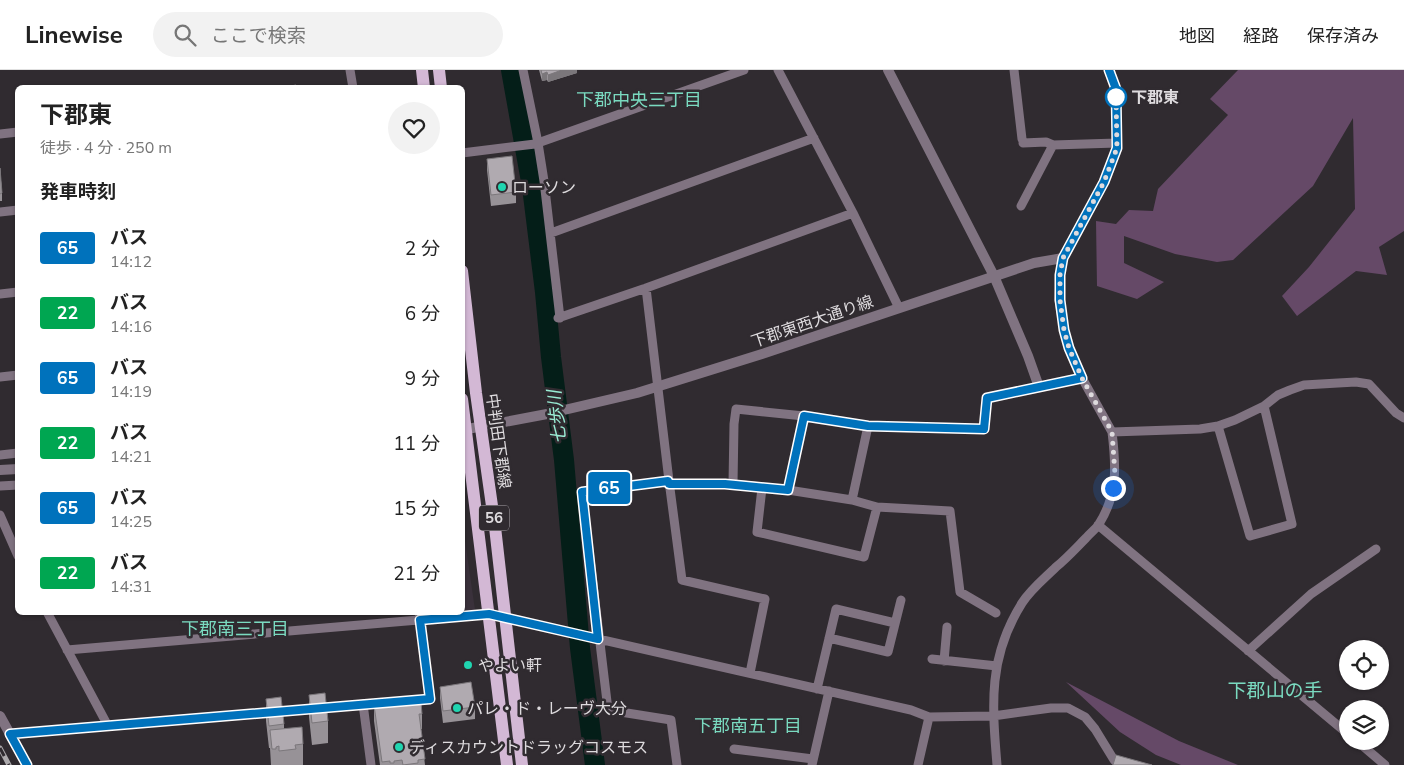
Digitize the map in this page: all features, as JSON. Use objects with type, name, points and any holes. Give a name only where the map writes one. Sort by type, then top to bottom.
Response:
[{"type":"main road","points":[[422,70],[424,85]]},
{"type":"main road","points":[[438,70],[440,85]]},
{"type":"main road","name":"中判田下郡線","points":[[465,297],[480,427],[495,528],[522,765]]},
{"type":"main road","name":"中判田下郡線","points":[[465,437],[508,765]]},
{"type":"street","points":[[350,70],[353,85]]},
{"type":"street","points":[[523,70],[551,232],[559,318],[853,213]]},
{"type":"street","points":[[465,153],[537,144],[744,70]]},
{"type":"street","points":[[778,70],[853,213],[900,308]]},
{"type":"street","points":[[888,70],[994,276],[1039,387]]},
{"type":"street","points":[[1014,70],[1022,141],[1046,142],[1053,145],[1117,143]]},
{"type":"street","points":[[997,765],[993,716],[993,686],[1005,637],[1023,601],[1098,525],[1110,501],[1115,474],[1112,432],[1082,378],[1069,348],[1064,330],[1060,300],[1060,275],[1063,258],[1104,182],[1117,148],[1116,89],[1109,70]]},
{"type":"street","points":[[0,134],[15,132]]},
{"type":"street","points":[[551,232],[814,138]]},
{"type":"street","points":[[1021,206],[1053,145]]},
{"type":"street","points":[[0,212],[15,210]]},
{"type":"street","name":"下郡東西大通り線","points":[[480,427],[569,409],[658,386],[762,354],[1034,263],[1063,258]]},
{"type":"street","points":[[646,288],[682,580],[765,599],[750,673]]},
{"type":"street","points":[[0,294],[15,292]]},
{"type":"street","points":[[0,377],[15,375]]},
{"type":"street","points":[[733,484],[736,409],[804,416],[868,426],[984,429],[987,398],[1082,378]]},
{"type":"street","points":[[1112,432],[1200,429],[1218,426],[1264,406],[1278,395],[1304,385],[1356,382],[1369,384],[1403,414]]},
{"type":"street","points":[[1218,426],[1250,536],[1292,524],[1264,406]]},
{"type":"street","points":[[788,490],[804,416]]},
{"type":"street","points":[[852,500],[868,426]]},
{"type":"street","points":[[465,430],[480,427]]},
{"type":"street","points":[[0,455],[15,453]]},
{"type":"street","points":[[0,470],[15,469]]},
{"type":"street","points":[[677,765],[672,720],[608,710],[596,638],[582,492],[669,482],[733,484],[852,500],[877,508],[950,511],[960,592],[996,613]]},
{"type":"street","points":[[0,486],[15,485]]},
{"type":"street","points":[[762,488],[757,532],[864,557],[877,508]]},
{"type":"street","points":[[0,516],[15,549]]},
{"type":"street","points":[[1098,525],[1339,726]]},
{"type":"street","points":[[1248,650],[1311,594],[1376,549]]},
{"type":"street","points":[[829,638],[888,652],[900,600]]},
{"type":"street","points":[[817,689],[836,609],[895,623]]},
{"type":"street","points":[[465,615],[489,614],[911,710],[929,717],[993,716],[1051,708],[1071,709],[1085,717],[1095,729],[1114,760],[1120,765]]},
{"type":"street","points":[[49,615],[108,726]]},
{"type":"street","points":[[67,650],[420,616],[454,615]]},
{"type":"street","points":[[10,734],[430,699],[420,616]]},
{"type":"street","points":[[944,661],[947,627]]},
{"type":"street","points":[[932,660],[997,666]]},
{"type":"street","points":[[734,749],[813,762],[829,692]]},
{"type":"street","points":[[363,704],[371,765]]},
{"type":"street","points":[[0,716],[27,765]]},
{"type":"street","points":[[918,765],[929,717]]},
{"type":"street","points":[[1368,750],[1385,765]]},
{"type":"shaded area","points":[[1238,70],[1404,70],[1404,231],[1379,247],[1387,275],[1356,271],[1297,316],[1282,296],[1309,267],[1355,209],[1353,118],[1313,186],[1233,260],[1217,262],[1175,254],[1124,236],[1124,263],[1164,282],[1137,299],[1097,286],[1096,221],[1116,224],[1129,210],[1153,211],[1158,189],[1228,115],[1210,99]]},
{"type":"shaded area","points":[[465,541],[475,610],[465,611]]},
{"type":"shaded area","points":[[1066,682],[1179,741],[1238,765],[1181,765],[1156,755],[1120,732]]},
{"type":"building","points":[[541,70],[562,70],[548,75],[547,72],[542,74]]},
{"type":"building","name":"ローソン","points":[[512,156],[516,192],[491,195],[487,159]]},
{"type":"building","points":[[0,168],[2,193],[0,194]]},
{"type":"building","points":[[471,682],[475,707],[443,711],[440,687]]},
{"type":"building","points":[[325,693],[328,721],[312,723],[309,695]]},
{"type":"building","points":[[281,697],[284,724],[269,726],[266,699]]},
{"type":"building","name":"ディスカウントドラッグコスモス","points":[[385,701],[390,701],[390,703],[398,702],[398,704],[421,702],[422,714],[419,714],[425,759],[418,760],[418,763],[403,765],[402,760],[394,761],[394,763],[390,763],[390,761],[382,762],[374,705],[385,704]]},
{"type":"building","points":[[302,727],[303,744],[295,745],[296,749],[279,751],[279,746],[276,749],[272,749],[270,730]]},
{"type":"building","points":[[1116,755],[1152,765],[1113,765]]},
{"type":"waterway","name":"七歩川","points":[[511,70],[532,187],[545,292],[564,460],[580,648],[595,765]]},
{"type":"railway","points":[[0,748],[9,765]]},
{"type":"bus line","name":"65","points":[[27,765],[10,734],[430,699],[420,620],[489,614],[598,639],[582,492],[668,481],[669,484],[725,484],[788,490],[804,416],[868,426],[984,429],[987,398],[1082,378],[1069,348],[1064,330],[1060,300],[1060,275],[1063,258],[1104,182],[1117,148],[1116,89],[1109,70]]},
{"type":"place","name":"下郡東","points":[[1116,97]]},
{"type":"place","name":"ローソン","points":[[502,187]]},
{"type":"place","name":"やよい軒","points":[[468,665]]},
{"type":"place","name":"パレ・ド・レーヴ大分","points":[[457,708]]},
{"type":"place","name":"ディスカウントドラッグコスモス","points":[[399,747]]},
{"type":"district","name":"下郡中央三丁目","points":[[639,100]]},
{"type":"district","name":"下郡南三丁目","points":[[235,629]]},
{"type":"district","name":"下郡山の手","points":[[1275,690]]},
{"type":"district","name":"下郡南五丁目","points":[[748,726]]},
{"type":"route","points":[[1113,488],[1115,474],[1112,432],[1082,378],[1069,348],[1064,330],[1060,300],[1060,275],[1063,258],[1104,182],[1117,148],[1116,97]]}]
